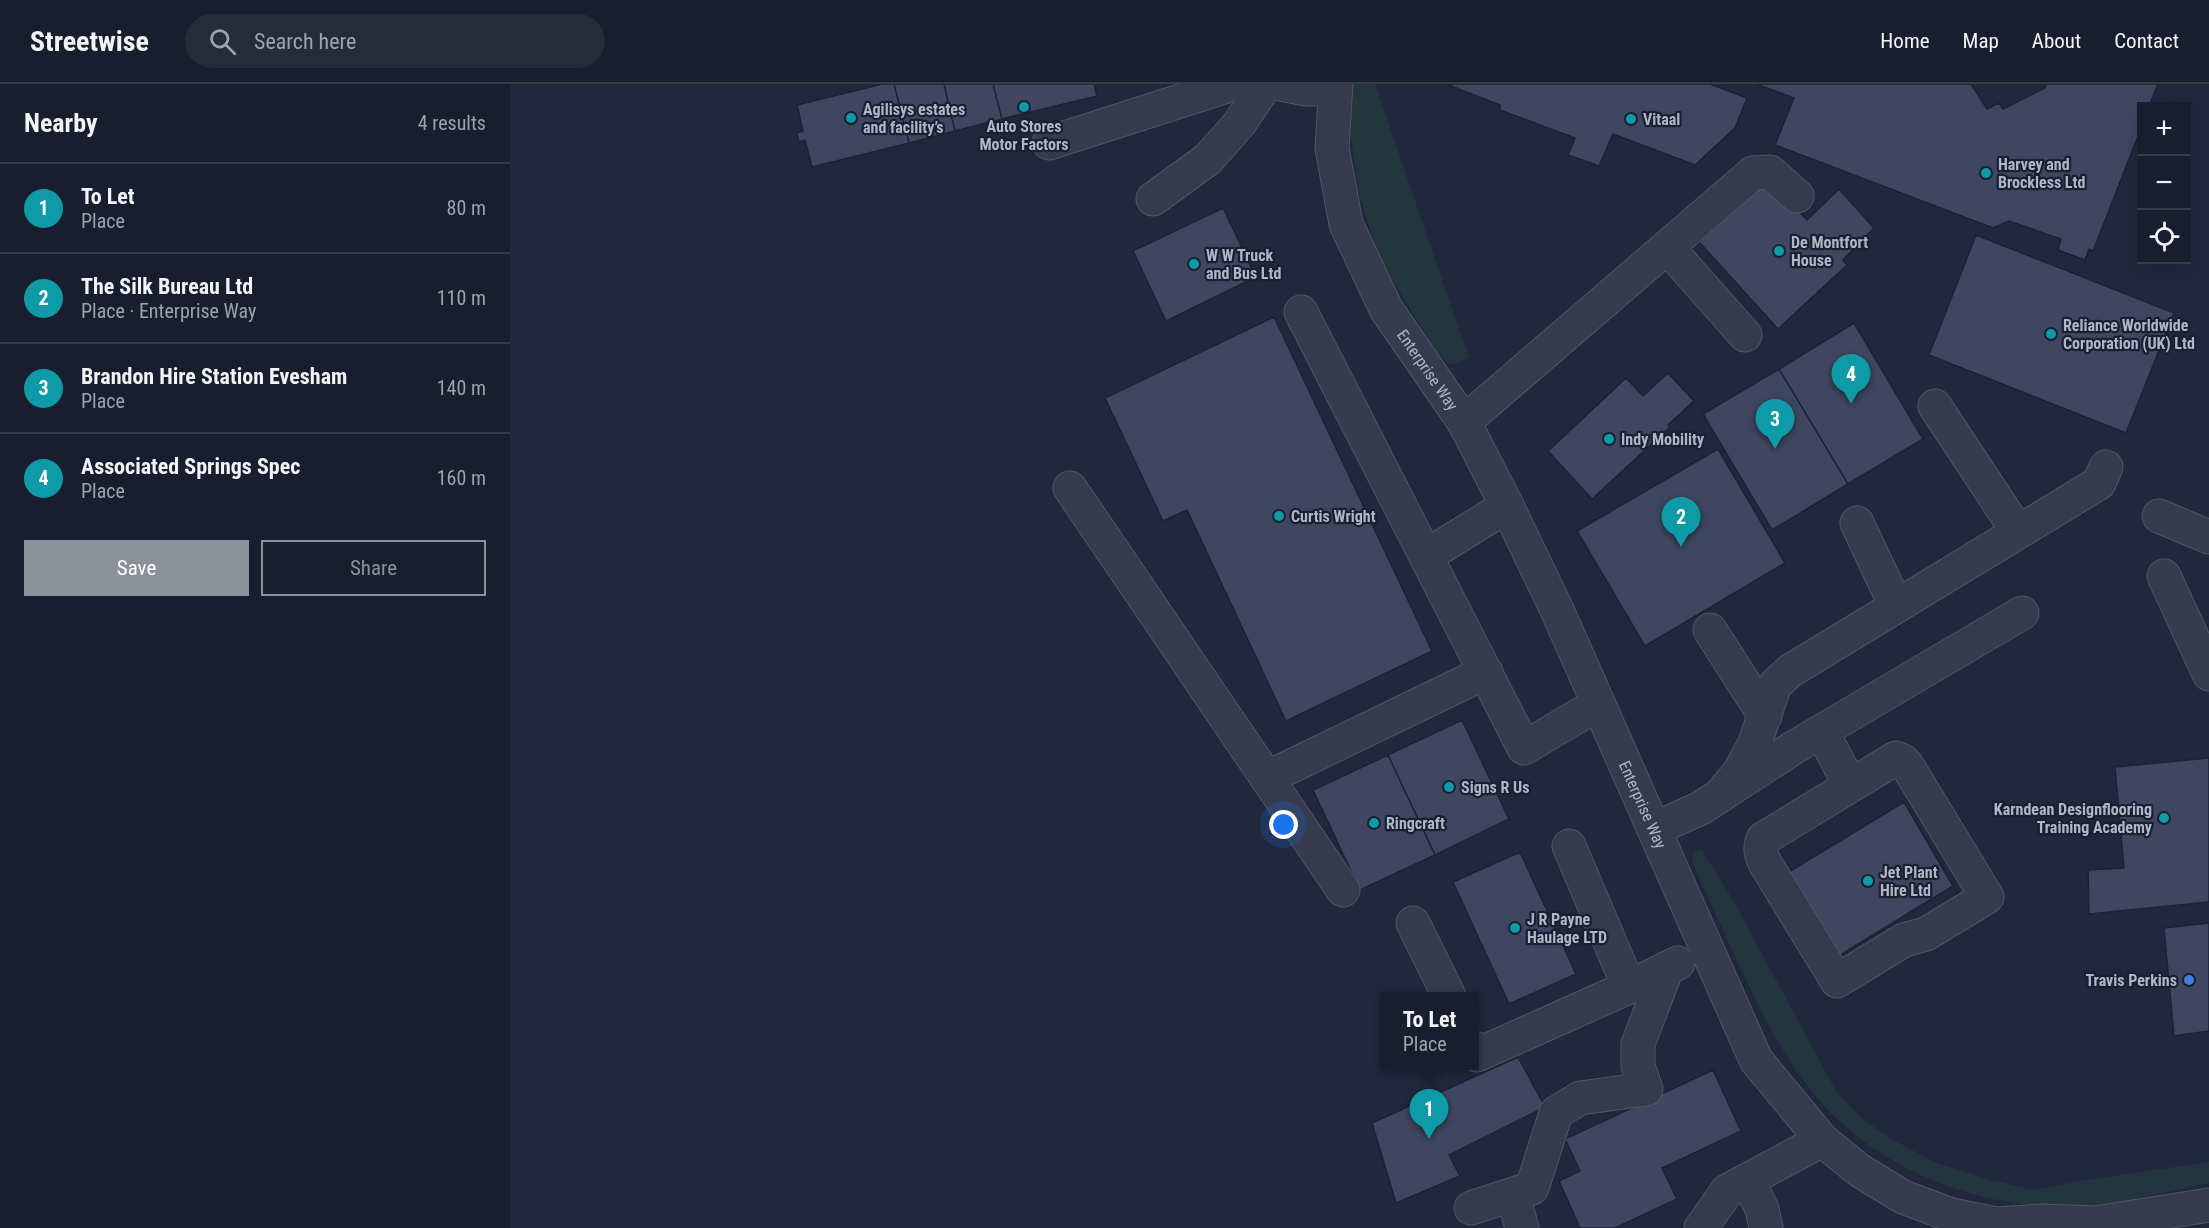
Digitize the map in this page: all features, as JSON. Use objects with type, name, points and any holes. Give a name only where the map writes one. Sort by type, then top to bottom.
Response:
[{"type":"street","points":[[1049,144],[1233,84]]},
{"type":"street","points":[[1153,199],[1208,159],[1239,124],[1266,84]]},
{"type":"street","points":[[1281,84],[1306,89],[1335,86]]},
{"type":"street","name":"Enterprise Way","points":[[1335,86],[1332,148],[1346,224],[1386,309],[1464,422],[1507,506],[1557,610],[1756,1059],[1822,1140],[1859,1170],[1903,1197],[1950,1215],[1996,1224],[2041,1221],[2095,1223],[2209,1205]]},
{"type":"street","points":[[1464,422],[1753,173],[1770,172],[1797,196]]},
{"type":"street","points":[[1668,248],[1745,335]]},
{"type":"street","points":[[1301,312],[1524,748],[1598,704]]},
{"type":"street","points":[[1935,406],[2018,532]]},
{"type":"street","points":[[1720,796],[1740,771],[1754,745],[1776,685],[1790,670],[2098,483],[2106,467]]},
{"type":"street","points":[[1070,488],[1343,890]]},
{"type":"street","points":[[1426,556],[1507,506]]},
{"type":"street","points":[[2159,516],[2209,537]]},
{"type":"street","points":[[1857,523],[1896,606]]},
{"type":"street","points":[[2164,576],[2209,674]]},
{"type":"street","points":[[1654,829],[1701,808],[1821,732],[2022,613]]},
{"type":"street","points":[[1710,630],[1765,716]]},
{"type":"street","points":[[1267,778],[1486,672]]},
{"type":"street","points":[[1821,732],[1851,784]]},
{"type":"street","points":[[1896,758],[1903,761],[1942,820],[1987,897],[1926,934],[1904,940],[1837,981],[1760,852],[1763,839],[1851,784],[1889,761],[1896,758]]},
{"type":"street","points":[[1569,846],[1629,987]]},
{"type":"street","points":[[1413,923],[1447,992]]},
{"type":"street","points":[[1479,1054],[1629,987],[1707,948]]},
{"type":"street","points":[[1471,1208],[1532,1188],[1556,1113],[1580,1098],[1646,1089],[1638,1066],[1638,1044],[1667,968]]},
{"type":"street","points":[[1701,1228],[1727,1191],[1822,1140]]},
{"type":"street","points":[[1748,1180],[1762,1209],[1766,1228]]},
{"type":"street","points":[[1513,1195],[1522,1228]]},
{"type":"shaded area","points":[[1353,84],[1375,84],[1469,358],[1450,365],[1435,350],[1378,256],[1359,193],[1351,138]]},
{"type":"shaded area","points":[[1701,849],[1734,902],[1836,1091],[1859,1116],[1889,1138],[1937,1163],[1990,1180],[2034,1190],[2209,1162],[2209,1183],[2131,1200],[2084,1206],[2047,1206],[2009,1202],[1972,1194],[1936,1182],[1901,1165],[1869,1145],[1840,1121],[1814,1094],[1779,1044],[1750,989],[1692,862],[1693,853]]},
{"type":"building","name":"Agilisys estates and facility’s","points":[[882,84],[894,84],[909,143],[812,167],[805,140],[799,142],[797,133],[803,131],[797,105]]},
{"type":"building","points":[[894,84],[944,84],[955,131],[909,143]]},
{"type":"building","points":[[944,84],[993,84],[1002,119],[955,131]]},
{"type":"building","name":"Auto Stores Motor Factors","points":[[993,84],[1094,84],[1097,96],[1002,119]]},
{"type":"building","name":"Vitaal","points":[[1446,84],[1710,84],[1747,98],[1735,128],[1695,165],[1613,134],[1599,166],[1568,155],[1575,138],[1500,110],[1500,105]]},
{"type":"building","name":"Harvey and Brockless Ltd","points":[[1756,84],[1971,84],[1987,109],[1999,103],[2003,109],[2045,88],[2046,84],[2158,84],[2151,102],[2137,102],[2137,139],[2093,251],[2089,249],[2085,260],[2058,250],[2061,239],[2009,221],[1993,228],[1775,145],[1794,98]]},
{"type":"building","name":"De Montfort House","points":[[1769,179],[1807,220],[1839,189],[1874,228],[1843,260],[1847,265],[1778,329],[1699,242]]},
{"type":"building","name":"W W Truck and Bus Ltd","points":[[1223,208],[1256,277],[1166,321],[1133,251]]},
{"type":"building","name":"Reliance Worldwide Corporation (UK) Ltd","points":[[1976,235],[2174,313],[2126,433],[1929,355]]},
{"type":"building","name":"Curtis Wright","points":[[1274,317],[1432,651],[1286,721],[1187,510],[1163,521],[1105,398]]},
{"type":"building","points":[[1854,323],[1923,439],[1848,484],[1779,369]]},
{"type":"building","points":[[1779,369],[1848,484],[1772,530],[1703,414]]},
{"type":"building","name":"Indy Mobility","points":[[1668,373],[1694,401],[1668,425],[1670,427],[1592,499],[1548,451],[1626,378],[1643,396]]},
{"type":"building","points":[[1718,449],[1785,563],[1645,646],[1577,531]]},
{"type":"building","name":"Signs R Us","points":[[1462,720],[1509,819],[1435,855],[1388,755]]},
{"type":"building","name":"Ringcraft","points":[[1388,755],[1435,855],[1360,890],[1313,790]]},
{"type":"building","name":"Karndean Designflooring Training Academy","points":[[2209,758],[2209,902],[2089,914],[2088,870],[2124,868],[2115,767]]},
{"type":"building","name":"Jet Plant Hire Ltd","points":[[1904,802],[1953,886],[1832,960],[1782,876]]},
{"type":"building","name":"J R Payne Haulage LTD","points":[[1520,852],[1576,974],[1509,1004],[1453,882]]},
{"type":"building","name":"Travis Perkins","points":[[2209,923],[2209,1031],[2174,1036],[2164,928]]},
{"type":"building","points":[[1518,1057],[1545,1107],[1449,1155],[1460,1176],[1396,1203],[1372,1123]]},
{"type":"building","points":[[1713,1070],[1741,1131],[1662,1168],[1677,1199],[1615,1228],[1580,1228],[1559,1181],[1580,1171],[1565,1139]]},
{"type":"place","name":"Auto Stores Motor Factors","points":[[1024,107]]},
{"type":"place","name":"Agilisys estates and facility’s","points":[[851,118]]},
{"type":"place","name":"Vitaal","points":[[1631,119]]},
{"type":"place","name":"Harvey and Brockless Ltd","points":[[1986,173]]},
{"type":"place","name":"De Montfort House","points":[[1779,251]]},
{"type":"place","name":"W W Truck and Bus Ltd","points":[[1194,264]]},
{"type":"place","name":"Reliance Worldwide Corporation (UK) Ltd","points":[[2051,334]]},
{"type":"place","name":"Associated Springs Spec","points":[[1851,404]]},
{"type":"place","name":"Indy Mobility","points":[[1609,439]]},
{"type":"place","name":"Brandon Hire Station Evesham","points":[[1775,449]]},
{"type":"place","name":"Curtis Wright","points":[[1279,516]]},
{"type":"place","name":"The Silk Bureau Ltd","points":[[1681,547]]},
{"type":"place","name":"Signs R Us","points":[[1449,787]]},
{"type":"place","name":"Karndean Designflooring Training Academy","points":[[2164,818]]},
{"type":"place","name":"Ringcraft","points":[[1374,823]]},
{"type":"place","name":"Jet Plant Hire Ltd","points":[[1868,881]]},
{"type":"place","name":"J R Payne Haulage LTD","points":[[1515,928]]},
{"type":"place","name":"Travis Perkins","points":[[2189,980]]},
{"type":"place","name":"To Let","points":[[1429,1139]]}]
